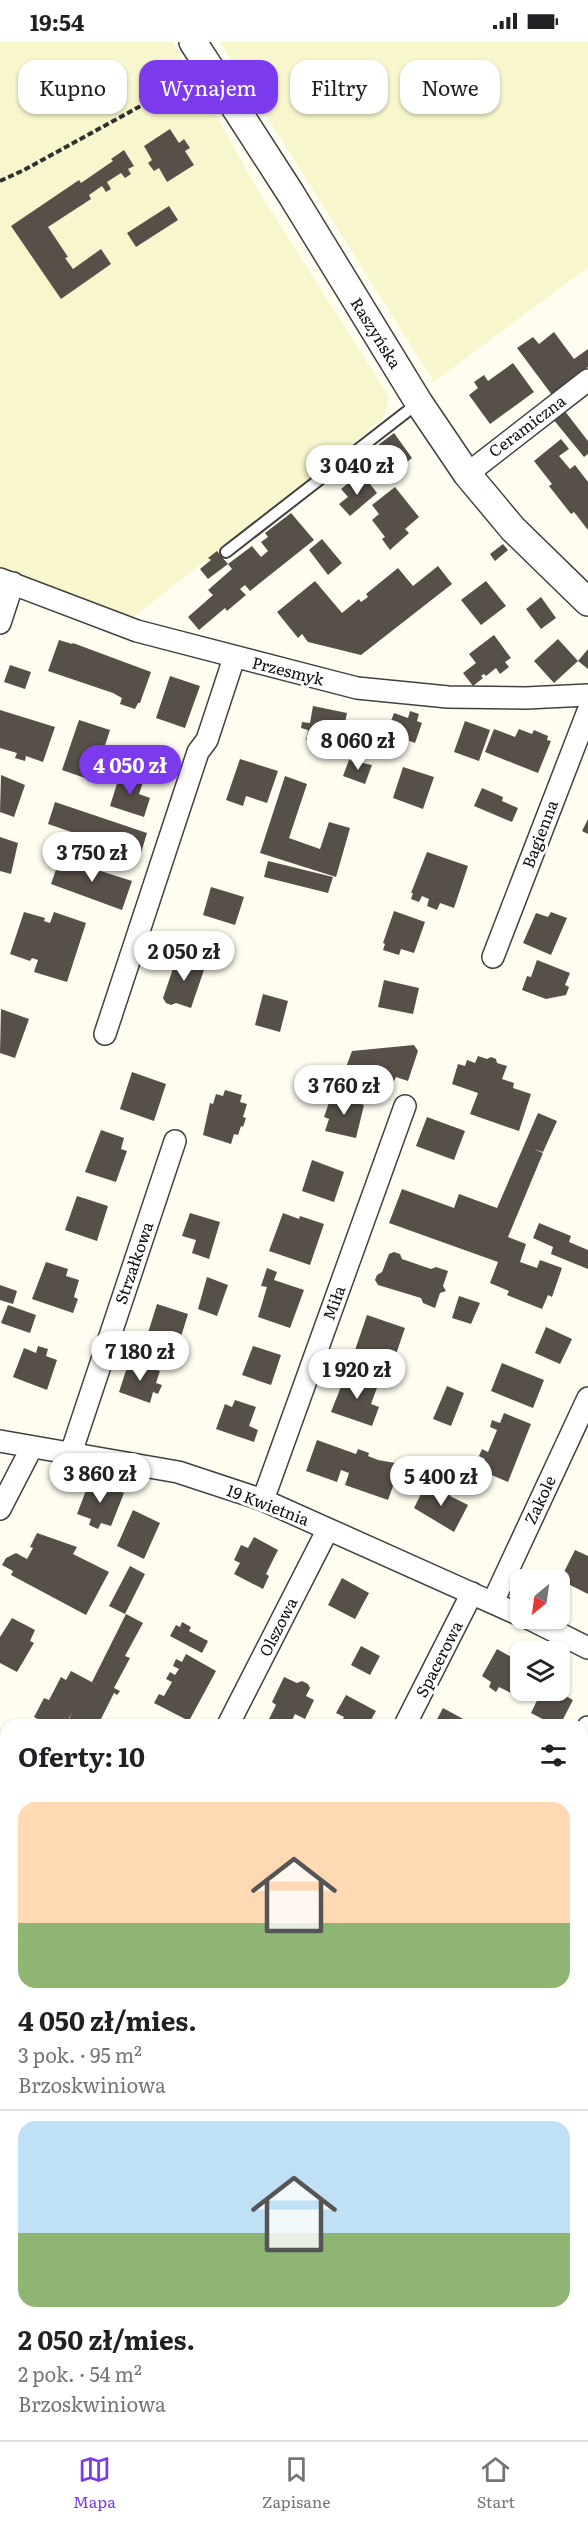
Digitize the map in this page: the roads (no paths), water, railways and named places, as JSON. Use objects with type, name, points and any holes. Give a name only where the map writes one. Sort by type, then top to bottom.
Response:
[{"type":"street","name":"Raszyńska","points":[[199,50],[418,403],[467,474],[513,529],[588,602]]},
{"type":"street","name":"Ceramiczna","points":[[467,474],[588,380]]},
{"type":"street","points":[[0,622],[7,581]]},
{"type":"street","name":"Przesmyk","points":[[7,581],[137,631],[234,658],[368,689],[448,697],[526,698],[588,695]]},
{"type":"street","points":[[105,1034],[198,752],[207,740],[234,658]]},
{"type":"street","name":"Bagienna","points":[[493,957],[588,711]]},
{"type":"street","name":"Miła","points":[[263,1500],[405,1106]]},
{"type":"street","name":"Strzałkowa","points":[[71,1453],[175,1141]]},
{"type":"street","name":"Zakole","points":[[493,1602],[588,1398]]},
{"type":"street","name":"19 Kwietnia","points":[[0,1441],[178,1472],[263,1500],[510,1610]]},
{"type":"street","points":[[0,1509],[32,1447]]},
{"type":"street","name":"Olszowa","points":[[231,1719],[328,1529]]},
{"type":"street","name":"Spacerowa","points":[[408,1719],[472,1593]]},
{"type":"street","points":[[550,1629],[588,1648]]},
{"type":"lane","points":[[226,552],[418,403]]}]
